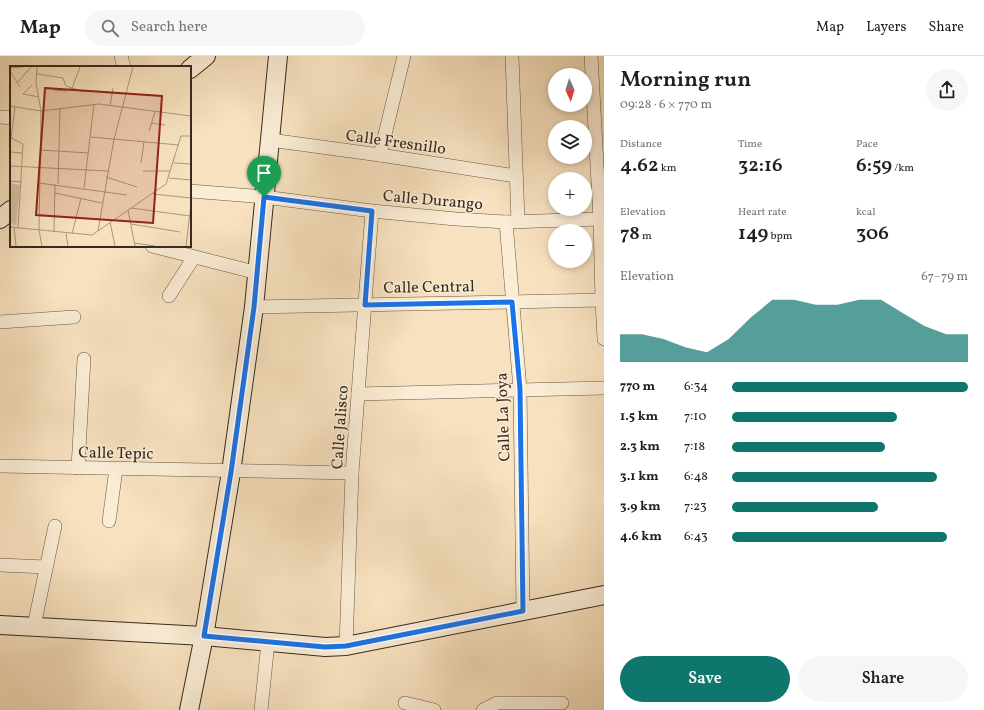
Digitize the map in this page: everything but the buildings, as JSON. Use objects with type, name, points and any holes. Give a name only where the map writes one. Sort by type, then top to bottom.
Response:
[{"type":"main road","points":[[191,68],[206,56]]},
{"type":"main road","points":[[189,710],[204,636],[231,472],[254,307],[278,56]]},
{"type":"main road","points":[[0,219],[10,211]]},
{"type":"main road","points":[[0,625],[204,636],[325,647],[346,646],[604,595]]},
{"type":"street","points":[[121,56],[124,66]]},
{"type":"street","points":[[380,155],[404,56]]},
{"type":"street","name":"Calle La Joya","points":[[512,56],[516,176],[512,222],[512,302],[520,389],[523,611]]},
{"type":"street","points":[[591,56],[600,219],[604,339]]},
{"type":"street","points":[[0,117],[10,118]]},
{"type":"street","name":"Calle Fresnillo","points":[[270,140],[516,176]]},
{"type":"street","name":"Calle Durango","points":[[191,191],[264,197],[372,211],[512,222],[600,219]]},
{"type":"street","points":[[0,205],[10,206]]},
{"type":"street","name":"Calle Jalisco","points":[[346,646],[352,473],[372,211]]},
{"type":"street","points":[[156,247],[258,273]]},
{"type":"street","points":[[169,296],[194,256]]},
{"type":"street","name":"Calle Central","points":[[254,307],[603,300]]},
{"type":"street","points":[[0,322],[74,318]]},
{"type":"street","points":[[78,468],[84,358]]},
{"type":"street","points":[[358,394],[604,388]]},
{"type":"street","name":"Calle Tepic","points":[[0,466],[231,472],[352,473]]},
{"type":"street","points":[[109,521],[116,469]]},
{"type":"street","points":[[34,626],[55,526]]},
{"type":"street","points":[[0,565],[46,567]]},
{"type":"street","points":[[261,710],[268,642]]},
{"type":"street","points":[[405,703],[434,710]]},
{"type":"street","points":[[482,710],[497,703],[562,703]]},
{"type":"route","points":[[264,197],[372,211],[365,305],[512,302],[520,389],[523,611],[346,646],[325,647],[204,636],[231,472],[254,307],[264,197]]}]
